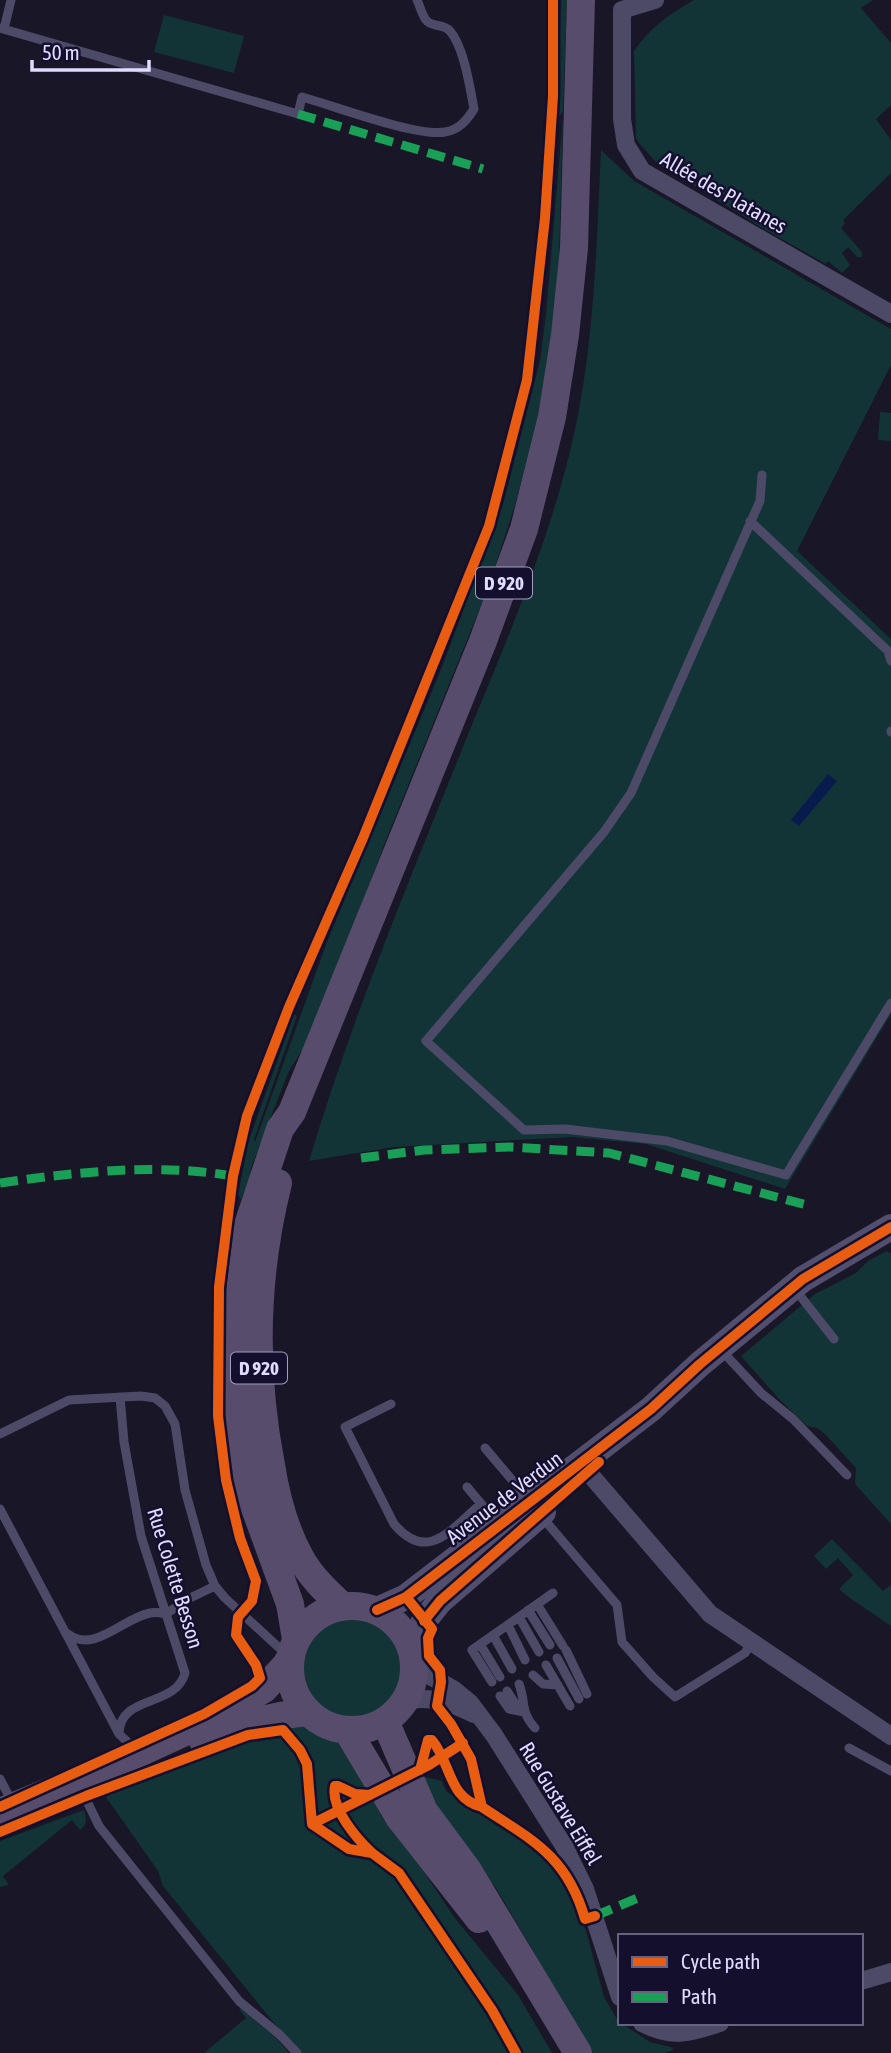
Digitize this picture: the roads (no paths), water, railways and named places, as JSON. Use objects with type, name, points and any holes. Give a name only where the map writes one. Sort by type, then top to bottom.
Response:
[{"type":"main road","name":"D 920","points":[[293,1648],[290,1604],[248,1489],[241,1443],[236,1361],[238,1308],[248,1225],[280,1129],[292,1112],[483,642],[524,528],[552,417],[565,335],[574,248],[579,7]]},
{"type":"main road","name":"D 920","points":[[292,1112],[266,1238],[261,1281],[259,1363],[262,1407],[276,1497],[287,1530],[300,1559],[317,1582],[342,1606]]},
{"type":"main road","name":"Avenue de Verdun","points":[[377,1610],[406,1597],[505,1532],[651,1409],[719,1347],[793,1287],[834,1258],[891,1227]]},
{"type":"main road","name":"Avenue de Verdun","points":[[535,1508],[588,1472],[630,1434],[651,1409]]},
{"type":"main road","name":"Avenue de Verdun","points":[[413,1658],[424,1622],[440,1601],[505,1532]]},
{"type":"main road","points":[[5,1815],[129,1743],[200,1725],[264,1689],[286,1665],[293,1648],[308,1623],[323,1612],[342,1606],[360,1605],[377,1610],[391,1619],[404,1633],[413,1658],[410,1691],[405,1701],[385,1721],[376,1725],[347,1730],[321,1722],[308,1712],[296,1696],[290,1677],[293,1648]]},
{"type":"main road","points":[[5,1815],[83,1793],[249,1722],[276,1715],[308,1712]]},
{"type":"main road","points":[[385,1721],[424,1811],[467,1869],[578,2053]]},
{"type":"main road","points":[[347,1730],[399,1817],[555,2014]]},
{"type":"street","name":"Allée des Platanes","points":[[655,0],[622,10],[622,118],[626,145],[642,170],[891,314]]},
{"type":"street","points":[[588,1472],[710,1614],[891,1736]]},
{"type":"street","name":"Rue Gustave Eiffel","points":[[413,1658],[470,1703],[564,1846],[585,1889],[618,1991]]},
{"type":"street","points":[[405,1701],[424,1698],[438,1700],[480,1717]]},
{"type":"street","points":[[863,1980],[891,1972]]},
{"type":"street","points":[[646,2025],[656,2031],[674,2035],[712,2025]]},
{"type":"lane","points":[[10,0],[2,28],[298,114],[302,97],[422,132],[447,132],[465,123],[474,109],[466,67],[451,32],[425,20],[417,0]]},
{"type":"lane","points":[[762,475],[760,501],[631,793],[604,832],[426,1041],[524,1130],[565,1129],[667,1141],[786,1175],[891,1003]]},
{"type":"lane","points":[[750,521],[888,651],[891,661]]},
{"type":"lane","points":[[793,1287],[834,1339]]},
{"type":"lane","points":[[719,1347],[761,1393],[793,1419],[847,1475]]},
{"type":"lane","points":[[0,1434],[69,1400],[142,1396],[155,1398],[171,1413],[175,1424],[185,1490],[206,1566],[215,1586],[225,1598],[293,1648]]},
{"type":"lane","name":"Rue Colette Besson","points":[[120,1397],[124,1442],[141,1536],[184,1665],[183,1680],[166,1694],[125,1712],[119,1724],[129,1743]]},
{"type":"lane","points":[[391,1404],[345,1427],[393,1522],[404,1535],[419,1544],[433,1542],[481,1504]]},
{"type":"lane","points":[[485,1448],[617,1605],[622,1642],[653,1677],[675,1696],[745,1653],[752,1642]]},
{"type":"lane","points":[[467,1488],[505,1532]]},
{"type":"lane","points":[[0,1508],[65,1632],[129,1743]]},
{"type":"lane","points":[[65,1632],[86,1642],[136,1617],[152,1612],[166,1614],[188,1599],[215,1586]]},
{"type":"lane","points":[[496,1679],[476,1647],[553,1593]]},
{"type":"lane","points":[[537,1604],[565,1648],[583,1697],[557,1658]]},
{"type":"lane","points":[[528,1611],[550,1645]]},
{"type":"lane","points":[[519,1617],[539,1652]]},
{"type":"lane","points":[[508,1625],[526,1660]]},
{"type":"lane","points":[[493,1635],[512,1669]]},
{"type":"lane","points":[[546,1665],[570,1706]]},
{"type":"lane","points":[[533,1675],[543,1684],[558,1685]]},
{"type":"lane","points":[[519,1684],[523,1693],[524,1711]]},
{"type":"lane","points":[[504,1694],[524,1711],[535,1728]]},
{"type":"lane","points":[[849,1748],[891,1770]]},
{"type":"lane","points":[[0,1779],[5,1815]]},
{"type":"lane","points":[[83,1793],[99,1826],[239,2001],[297,2053]]},
{"type":"water","points":[[828,774],[837,781],[799,826],[791,820]]}]
